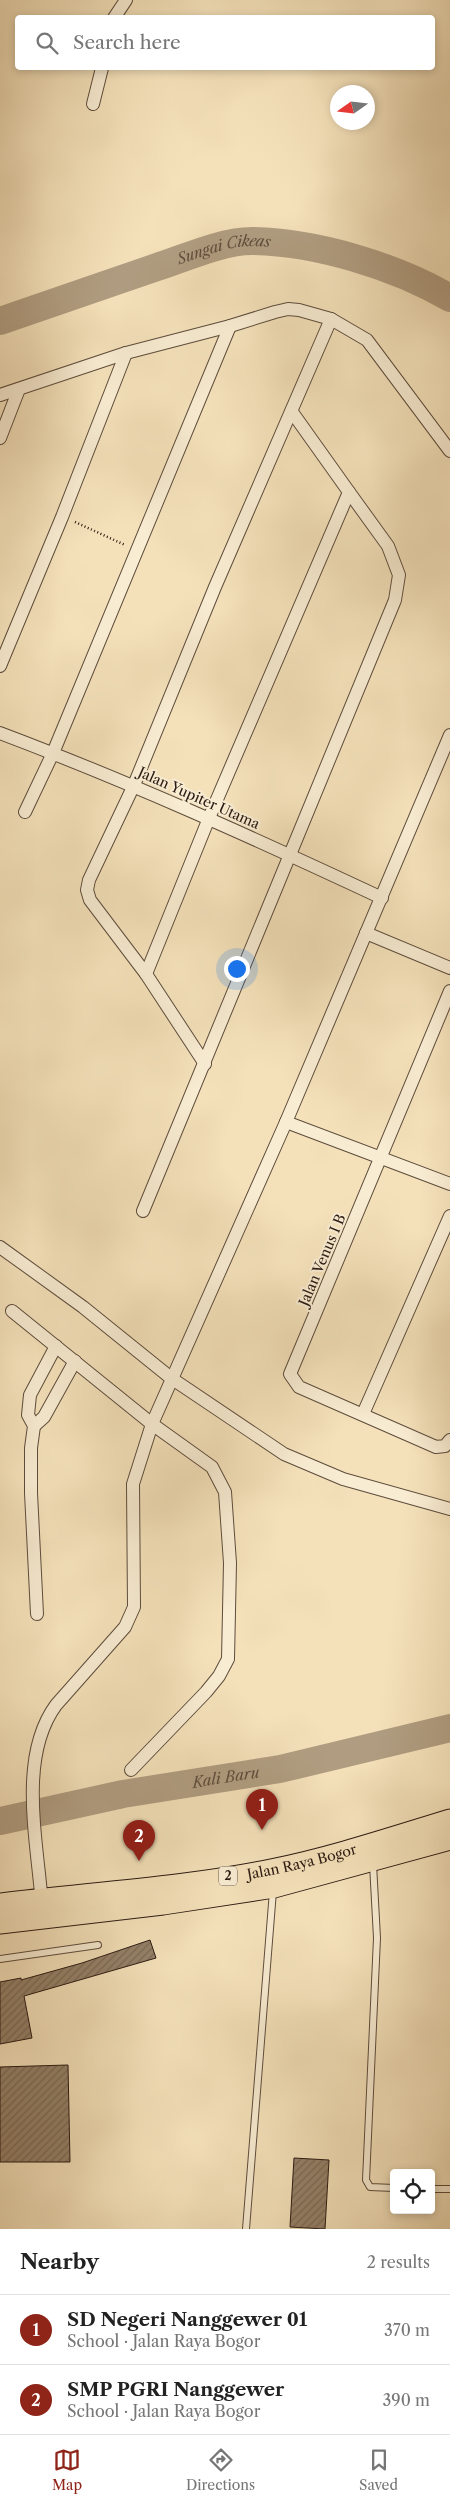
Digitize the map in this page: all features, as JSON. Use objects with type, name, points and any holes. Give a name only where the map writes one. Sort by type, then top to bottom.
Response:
[{"type":"highway","name":"Jalan Raya Bogor","points":[[272,1878],[368,1845],[450,1820]]},
{"type":"highway","name":"Jalan Raya Bogor","points":[[0,1904],[42,1908],[163,1904],[272,1878],[373,1862],[450,1839]]},
{"type":"highway","name":"Jalan Raya Bogor","points":[[0,1923],[42,1908]]},
{"type":"street","points":[[116,15],[126,0]]},
{"type":"street","points":[[93,104],[102,70]]},
{"type":"street","points":[[0,395],[126,353],[288,310],[299,310],[331,319],[367,340],[450,451]]},
{"type":"street","points":[[205,1064],[146,974],[90,900],[87,890],[89,880],[134,785],[215,587],[331,319]]},
{"type":"street","points":[[25,812],[53,753],[230,326]]},
{"type":"street","points":[[0,666],[62,517],[126,353]]},
{"type":"street","points":[[0,438],[19,388]]},
{"type":"street","points":[[143,1211],[395,600],[399,575],[388,546],[292,412]]},
{"type":"street","points":[[146,974],[209,818],[348,492]]},
{"type":"street","name":"Jalan Yupiter Utama","points":[[0,733],[134,785],[382,898]]},
{"type":"street","points":[[42,1908],[32,1776],[41,1732],[47,1716],[125,1628],[134,1607],[132,1484],[152,1424],[286,1122],[450,735]]},
{"type":"street","points":[[366,933],[450,968]]},
{"type":"street","name":"Jalan Venus I B","points":[[363,1414],[299,1387],[290,1374],[382,1158],[450,991]]},
{"type":"street","points":[[286,1122],[450,1184]]},
{"type":"street","points":[[450,1216],[363,1414],[436,1446],[445,1446],[450,1440]]},
{"type":"street","points":[[0,1247],[83,1307],[172,1378],[284,1454],[343,1479],[450,1509]]},
{"type":"street","points":[[12,1311],[152,1424],[212,1467],[225,1492],[230,1563],[228,1659],[219,1676],[206,1692],[131,1770]]},
{"type":"street","points":[[37,1614],[31,1493],[31,1448],[34,1426],[28,1415],[30,1396],[56,1346]]},
{"type":"street","points":[[34,1426],[44,1417],[75,1361]]},
{"type":"lane","points":[[373,1862],[377,1938],[366,2180],[370,2188],[390,2188]]},
{"type":"lane","points":[[246,2229],[272,1878]]},
{"type":"lane","points":[[0,1959],[98,1946]]},
{"type":"lane","points":[[435,2189],[450,2189]]},
{"type":"path","points":[[62,517],[123,543],[135,552]]},
{"type":"building","points":[[150,1940],[156,1958],[24,1996],[32,2038],[0,2044],[0,1982],[21,1978],[21,1980],[82,1963]]},
{"type":"building","points":[[68,2065],[70,2162],[0,2162],[0,2067]]},
{"type":"building","points":[[294,2158],[329,2160],[325,2229],[290,2227]]},
{"type":"waterway","name":"Sungai Cikeas","points":[[0,321],[204,251],[228,244],[252,241],[302,246],[354,258],[405,276],[450,298]]},
{"type":"waterway","name":"Kali Baru","points":[[0,1821],[123,1794],[280,1769],[450,1728]]},
{"type":"place","name":"SD Negeri Nanggewer 01","points":[[262,1830]]},
{"type":"place","name":"SMP PGRI Nanggewer","points":[[139,1861]]}]
